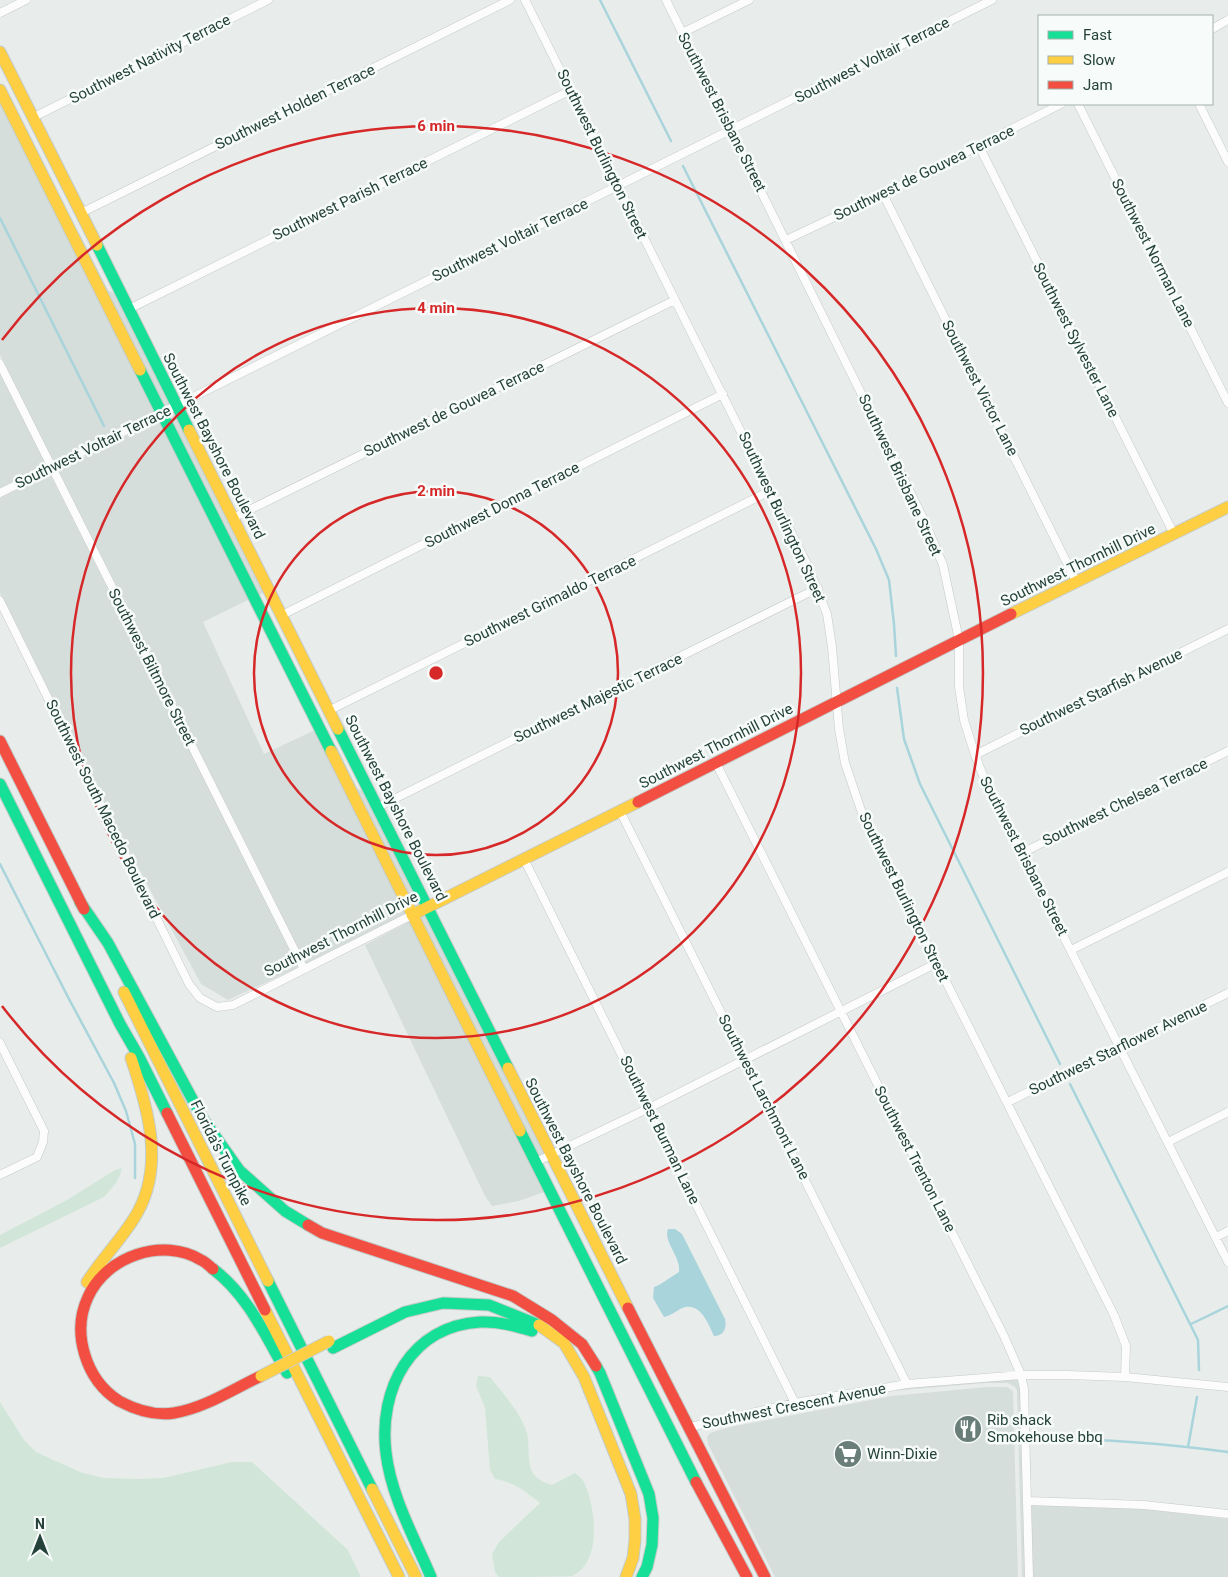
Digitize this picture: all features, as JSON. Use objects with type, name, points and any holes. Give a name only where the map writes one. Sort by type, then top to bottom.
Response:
[{"type":"main road","name":"Southwest Bayshore Boulevard","points":[[0,52],[551,1155],[765,1577]]},
{"type":"main road","name":"Southwest Bayshore Boulevard","points":[[0,90],[676,1442],[747,1577]]},
{"type":"main road","points":[[27,144],[36,148],[62,202],[76,213],[81,213]]},
{"type":"main road","points":[[69,228],[76,226],[82,229],[112,288],[120,292]]},
{"type":"main road","name":"Southwest Thornhill Drive","points":[[412,915],[836,703],[905,666],[1228,507]]},
{"type":"main road","points":[[280,649],[289,654],[312,702],[318,707],[330,710]]},
{"type":"main road","points":[[326,741],[334,740],[340,743],[361,786],[368,788]]},
{"type":"main road","name":"Florida's Turnpike","points":[[0,741],[416,1577]]},
{"type":"main road","name":"Florida's Turnpike","points":[[0,784],[399,1577]]},
{"type":"main road","points":[[80,902],[108,943],[202,1118],[239,1170],[262,1191],[285,1211],[322,1233],[513,1296],[533,1306],[582,1344],[600,1373],[649,1494],[653,1518],[652,1545],[642,1577]]},
{"type":"main road","points":[[120,1024],[150,1116],[153,1160],[139,1211],[89,1279],[78,1300],[72,1320],[73,1344],[79,1367],[92,1389],[112,1408],[138,1419],[159,1422],[180,1421],[197,1416],[331,1345],[399,1306],[425,1298],[466,1294],[533,1306]]},
{"type":"main road","points":[[263,1380],[174,1414],[158,1414],[134,1410],[111,1396],[98,1382],[87,1364],[81,1343],[80,1322],[86,1298],[94,1284],[111,1267],[127,1257],[142,1252],[159,1249],[180,1251],[205,1262],[225,1278],[256,1320],[350,1481]]},
{"type":"main road","points":[[331,1345],[405,1312],[442,1303],[489,1305],[537,1324],[564,1344],[584,1377],[630,1494],[635,1519],[635,1540],[633,1558],[626,1577]]},
{"type":"main road","points":[[431,1577],[400,1503],[388,1466],[384,1446],[383,1423],[386,1402],[402,1367],[426,1341],[443,1330],[463,1323],[515,1324],[534,1331],[550,1340],[572,1357]]},
{"type":"main road","points":[[638,1366],[647,1372],[671,1420],[679,1427],[690,1427]]},
{"type":"main road","points":[[676,1442],[686,1442],[690,1445],[707,1473],[720,1486]]},
{"type":"street","points":[[0,13],[26,0]]},
{"type":"street","name":"Southwest Nativity Terrace","points":[[32,118],[268,0]]},
{"type":"street","name":"Southwest Holden Terrace","points":[[81,213],[510,0]]},
{"type":"street","name":"Southwest Burlington Street","points":[[526,0],[675,300],[724,394],[818,588],[827,614],[832,647],[836,703],[845,763],[864,819],[1114,1315],[1126,1346],[1125,1377]]},
{"type":"street","name":"Southwest Brisbane Street","points":[[666,0],[926,522],[943,565],[959,640],[959,687],[964,720],[986,783],[1228,1262]]},
{"type":"street","points":[[682,33],[749,0]]},
{"type":"street","name":"Southwest Voltair Terrace","points":[[0,493],[992,0]]},
{"type":"street","points":[[1213,28],[1228,20]]},
{"type":"street","name":"Southwest Parish Terrace","points":[[129,309],[570,90]]},
{"type":"street","name":"Southwest de Gouvea Terrace","points":[[786,240],[883,194],[1059,105]]},
{"type":"street","name":"Southwest Norman Lane","points":[[1079,105],[1228,403]]},
{"type":"street","points":[[1200,105],[1228,162]]},
{"type":"street","name":"Southwest Sylvester Lane","points":[[979,146],[1174,534]]},
{"type":"street","name":"Southwest Victor Lane","points":[[883,194],[1077,582]]},
{"type":"street","name":"Southwest de Gouvea Terrace","points":[[233,518],[675,300]]},
{"type":"street","name":"Southwest Biltmore Street","points":[[0,364],[304,969]]},
{"type":"street","name":"Southwest Donna Terrace","points":[[282,615],[724,394]]},
{"type":"street","name":"Southwest Grimaldo Terrace","points":[[330,710],[770,492]]},
{"type":"street","name":"Southwest Majestic Terrace","points":[[378,807],[818,588]]},
{"type":"street","name":"Southwest South Macedo Boulevard","points":[[0,601],[189,984],[200,998],[217,1007]]},
{"type":"street","name":"Southwest Starfish Avenue","points":[[975,755],[1228,629]]},
{"type":"street","name":"Southwest Chelsea Terrace","points":[[1022,854],[1228,751]]},
{"type":"street","name":"Southwest Trenton Lane","points":[[716,763],[1004,1336],[1021,1375],[1024,1389],[1028,1577]]},
{"type":"street","name":"Southwest Larchmont Lane","points":[[620,811],[907,1384]]},
{"type":"street","name":"Southwest Burman Lane","points":[[524,859],[795,1403]]},
{"type":"street","points":[[1071,950],[1228,872]]},
{"type":"street","name":"Southwest Thornhill Drive","points":[[217,1007],[233,1005],[412,915]]},
{"type":"street","points":[[536,1162],[649,1108],[744,1058],[937,963]]},
{"type":"street","name":"Southwest Starflower Avenue","points":[[1008,1102],[1228,993]]},
{"type":"street","points":[[0,1043],[44,1130],[43,1142],[37,1157],[0,1175]]},
{"type":"street","points":[[1168,1142],[1228,1112]]},
{"type":"street","points":[[1216,1237],[1228,1231]]},
{"type":"street","name":"Southwest Crescent Avenue","points":[[690,1427],[795,1403],[907,1384],[1021,1375],[1125,1377],[1228,1387]]},
{"type":"street","points":[[1027,1501],[1144,1505],[1228,1514]]},
{"type":"shaded area","points":[[0,99],[156,411],[54,463],[0,355]]},
{"type":"shaded area","points":[[76,231],[79,233],[108,290],[115,294],[170,404],[164,408]]},
{"type":"shaded area","points":[[0,373],[47,466],[0,489]]},
{"type":"shaded area","points":[[174,412],[265,592],[257,596],[168,416]]},
{"type":"shaded area","points":[[160,419],[250,599],[203,622],[264,754],[315,730],[407,913],[306,964],[58,470]]},
{"type":"shaded area","points":[[50,474],[299,967],[228,1000],[201,984],[92,782],[0,593],[0,498]]},
{"type":"shaded area","points":[[333,744],[337,747],[357,788],[362,791],[420,906],[414,909]]},
{"type":"shaded area","points":[[424,914],[545,1153],[538,1156],[418,917]]},
{"type":"shaded area","points":[[410,921],[547,1191],[519,1201],[492,1206],[485,1196],[365,945]]},
{"type":"shaded area","points":[[1018,1379],[1020,1390],[1025,1577],[1022,1577],[1017,1391],[1015,1387],[1008,1383],[986,1383],[892,1391],[735,1422],[796,1407],[908,1388]]},
{"type":"shaded area","points":[[986,1387],[1007,1387],[1013,1391],[1018,1577],[775,1577],[708,1444],[707,1437],[710,1433],[730,1427],[892,1396]]},
{"type":"shaded area","points":[[1031,1505],[1143,1509],[1228,1519],[1228,1577],[1032,1577]]},
{"type":"green space","points":[[122,1168],[118,1180],[104,1197],[0,1248],[0,1235],[67,1200],[115,1170]]},
{"type":"green space","points":[[478,1376],[490,1377],[519,1415],[527,1434],[529,1462],[537,1478],[552,1485],[575,1473],[584,1483],[592,1508],[594,1535],[588,1560],[582,1569],[572,1576],[499,1577],[495,1572],[492,1554],[499,1542],[540,1503],[508,1482],[495,1479],[490,1470],[485,1408],[476,1386]]},
{"type":"green space","points":[[0,1402],[24,1440],[36,1452],[80,1472],[104,1478],[163,1478],[232,1462],[252,1462],[348,1550],[361,1577],[0,1577]]},
{"type":"water","points":[[668,1229],[675,1229],[682,1234],[725,1319],[726,1325],[720,1335],[714,1336],[702,1314],[694,1308],[682,1308],[664,1317],[653,1298],[654,1287],[679,1272],[677,1260],[668,1239]]},
{"type":"waterway","points":[[600,0],[671,141]]},
{"type":"waterway","points":[[683,166],[876,549],[889,580],[896,656]]},
{"type":"waterway","points":[[0,218],[104,426]]},
{"type":"waterway","points":[[897,688],[904,739],[920,784],[1060,1064]]},
{"type":"waterway","points":[[0,864],[114,1083],[126,1111],[135,1144],[135,1178]]},
{"type":"waterway","points":[[1070,1084],[1198,1340],[1199,1370]]},
{"type":"waterway","points":[[1191,1324],[1228,1306]]},
{"type":"waterway","points":[[1188,1447],[1197,1397]]},
{"type":"waterway","points":[[1047,1439],[1138,1442],[1228,1452]]},
{"type":"traffic: fast","points":[[97,245],[189,430]]},
{"type":"traffic: fast","points":[[140,370],[331,751]]},
{"type":"traffic: fast","points":[[338,729],[508,1068]]},
{"type":"traffic: fast","points":[[0,784],[120,1024],[167,1113]]},
{"type":"traffic: fast","points":[[80,902],[108,943],[203,1119],[239,1170],[285,1211],[308,1225]]},
{"type":"traffic: fast","points":[[520,1131],[696,1482]]},
{"type":"traffic: fast","points":[[213,1269],[225,1279],[246,1304],[264,1331],[287,1373]]},
{"type":"traffic: fast","points":[[268,1281],[372,1489]]},
{"type":"traffic: fast","points":[[333,1348],[405,1312],[443,1303],[489,1305],[539,1325]]},
{"type":"traffic: fast","points":[[431,1577],[398,1501],[389,1469],[385,1429],[388,1406],[394,1384],[404,1365],[418,1348],[435,1335],[456,1326],[493,1322],[532,1331]]},
{"type":"traffic: fast","points":[[596,1366],[649,1494],[653,1518],[652,1545],[647,1567],[642,1577]]},
{"type":"traffic: slow","points":[[0,52],[97,245]]},
{"type":"traffic: slow","points":[[0,90],[140,370]]},
{"type":"traffic: slow","points":[[189,430],[338,729]]},
{"type":"traffic: slow","points":[[1011,614],[1228,507]]},
{"type":"traffic: slow","points":[[331,751],[520,1131]]},
{"type":"traffic: slow","points":[[412,915],[638,802]]},
{"type":"traffic: slow","points":[[124,992],[268,1281]]},
{"type":"traffic: slow","points":[[87,1282],[133,1220],[143,1201],[149,1181],[152,1161],[148,1119],[144,1099],[131,1058]]},
{"type":"traffic: slow","points":[[508,1068],[628,1308]]},
{"type":"traffic: slow","points":[[265,1310],[399,1577]]},
{"type":"traffic: slow","points":[[539,1325],[564,1343],[584,1377],[631,1494],[635,1519],[635,1540],[633,1558],[626,1577]]},
{"type":"traffic: slow","points":[[261,1376],[329,1341]]},
{"type":"traffic: slow","points":[[372,1489],[416,1577]]},
{"type":"traffic: jam","points":[[638,802],[1011,614]]},
{"type":"traffic: jam","points":[[0,741],[84,909]]},
{"type":"traffic: jam","points":[[167,1113],[265,1310]]},
{"type":"traffic: jam","points":[[308,1225],[322,1233],[513,1296],[552,1320],[582,1344],[596,1366]]},
{"type":"traffic: jam","points":[[213,1269],[203,1261],[186,1253],[170,1250],[137,1254],[122,1261],[108,1271],[96,1283],[83,1311],[81,1325],[82,1340],[90,1368],[107,1392],[119,1401],[139,1410],[160,1414],[185,1411],[197,1407],[261,1376]]},
{"type":"traffic: jam","points":[[628,1308],[765,1577]]},
{"type":"traffic: jam","points":[[696,1482],[747,1577]]},
{"type":"place","name":"Rib shack Smokehouse bbq","points":[[968,1429]]},
{"type":"place","name":"Winn-Dixie","points":[[848,1454]]}]
